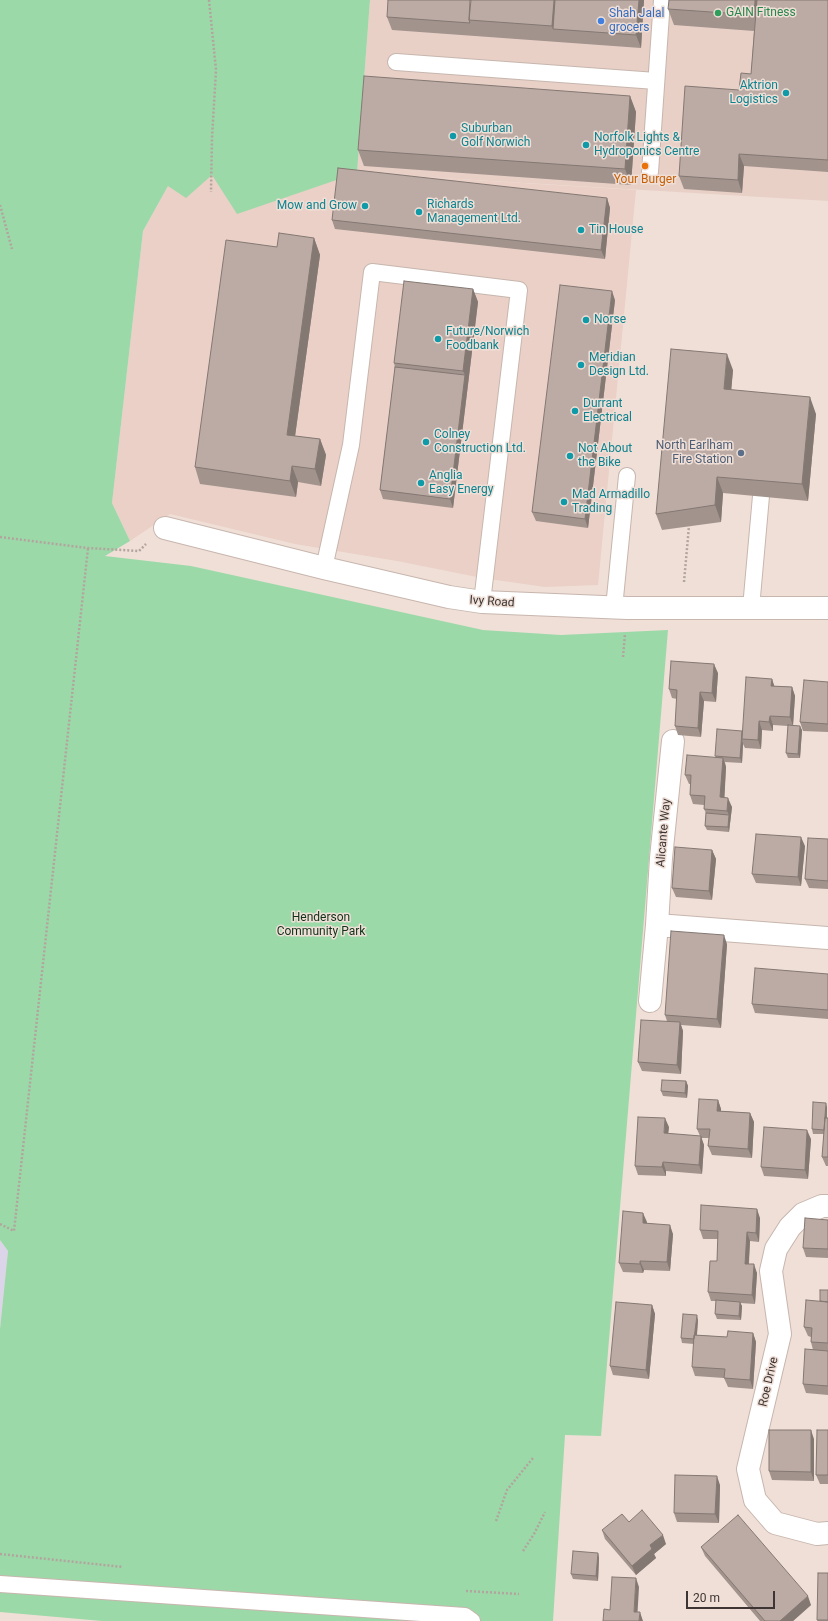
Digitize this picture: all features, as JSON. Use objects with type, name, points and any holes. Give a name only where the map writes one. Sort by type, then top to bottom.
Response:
[{"type":"street","name":"Ivy Road","points":[[165,528],[324,568],[449,597],[482,602],[614,608],[828,608]]},
{"type":"street","name":"Alicante Way","points":[[650,1001],[661,858],[673,741]]},
{"type":"street","points":[[657,925],[828,938]]},
{"type":"street","name":"Roe Drive","points":[[828,1206],[822,1206],[803,1214],[790,1227],[776,1249],[771,1271],[780,1334],[748,1469],[755,1500],[775,1523],[817,1534],[828,1533]]},
{"type":"lane","points":[[650,172],[662,0]]},
{"type":"lane","points":[[396,62],[656,81]]},
{"type":"lane","points":[[324,568],[351,445],[372,272],[519,290],[482,602]]},
{"type":"lane","points":[[614,608],[627,476]]},
{"type":"lane","points":[[751,608],[761,496]]},
{"type":"lane","points":[[0,1584],[465,1616],[472,1621]]},
{"type":"path","points":[[209,0],[216,70],[212,138],[211,192]]},
{"type":"path","points":[[0,204],[12,249]]},
{"type":"path","points":[[682,608],[689,526]]},
{"type":"path","points":[[0,537],[88,548],[139,551],[165,528]]},
{"type":"path","points":[[0,1224],[14,1231],[88,548]]},
{"type":"path","points":[[496,1521],[507,1490],[533,1458]]},
{"type":"path","points":[[523,1551],[545,1512]]},
{"type":"shaded area","points":[[370,0],[828,0],[828,201],[357,173]]},
{"type":"shaded area","points":[[357,173],[636,190],[598,585],[545,587],[482,578],[397,561],[295,544],[170,514],[130,541],[112,503],[143,231],[168,186],[212,175]]},
{"type":"shaded area","points":[[0,1240],[8,1251],[0,1329]]},
{"type":"green space","name":"Henderson Community Park","points":[[0,0],[370,0],[357,173],[237,214],[212,175],[186,198],[168,186],[143,231],[112,503],[130,541],[105,556],[191,566],[483,630],[561,635],[668,630],[601,1436],[565,1435],[553,1621],[102,1621],[0,1612],[0,1329],[8,1251],[0,1240]]},
{"type":"building","points":[[388,0],[471,0],[470,23],[387,17]]},
{"type":"building","points":[[470,0],[554,0],[552,26],[469,20]]},
{"type":"building","name":"Shah Jalal grocers","points":[[555,0],[639,0],[636,35],[553,29]]},
{"type":"building","points":[[669,0],[755,0],[754,15],[668,9]]},
{"type":"building","name":"Aktrion Logistics","points":[[757,0],[828,0],[828,160],[739,154],[738,180],[679,176],[685,86],[739,90],[741,73],[751,74]]},
{"type":"building","points":[[364,76],[630,96],[625,169],[358,150]]},
{"type":"building","points":[[338,168],[607,198],[601,250],[332,220]]},
{"type":"building","points":[[279,233],[314,238],[287,435],[320,439],[315,469],[292,466],[290,481],[195,467],[226,240],[277,247]]},
{"type":"building","name":"Future/Norwich Foodbank","points":[[404,281],[473,289],[463,371],[394,363]]},
{"type":"building","points":[[560,285],[612,291],[585,519],[532,512]]},
{"type":"building","name":"North Earlham Fire Station","points":[[671,349],[727,354],[724,389],[810,397],[802,484],[717,477],[715,505],[656,514]]},
{"type":"building","points":[[395,367],[465,375],[450,499],[380,490]]},
{"type":"building","points":[[671,661],[714,664],[712,693],[700,692],[698,728],[675,726],[677,690],[669,689]]},
{"type":"building","points":[[746,677],[772,679],[771,686],[792,687],[790,717],[770,716],[769,722],[759,721],[758,740],[742,739]]},
{"type":"building","points":[[804,680],[828,682],[828,724],[800,722]]},
{"type":"building","points":[[788,725],[800,726],[798,754],[786,753]]},
{"type":"building","points":[[717,729],[742,731],[740,758],[715,756]]},
{"type":"building","points":[[687,755],[723,758],[720,797],[728,798],[727,811],[704,809],[705,796],[690,795],[691,775],[685,775]]},
{"type":"building","points":[[706,813],[729,815],[728,827],[705,826]]},
{"type":"building","points":[[756,834],[801,837],[798,877],[752,874]]},
{"type":"building","points":[[808,838],[828,839],[828,881],[805,879]]},
{"type":"building","points":[[675,847],[712,850],[709,891],[672,888]]},
{"type":"building","points":[[671,931],[724,935],[717,1019],[665,1015]]},
{"type":"building","points":[[755,968],[828,974],[828,1010],[752,1004]]},
{"type":"building","points":[[641,1020],[680,1022],[677,1065],[638,1062]]},
{"type":"building","points":[[662,1080],[686,1081],[685,1093],[661,1091]]},
{"type":"building","points":[[699,1099],[718,1100],[717,1111],[750,1113],[748,1149],[708,1146],[710,1129],[697,1129]]},
{"type":"building","points":[[813,1102],[826,1103],[824,1130],[812,1129]]},
{"type":"building","points":[[638,1117],[665,1118],[664,1133],[701,1136],[699,1165],[663,1162],[662,1167],[635,1166]]},
{"type":"building","points":[[825,1118],[828,1118],[828,1157],[822,1157]]},
{"type":"building","points":[[764,1127],[807,1130],[805,1170],[761,1167]]},
{"type":"building","points":[[701,1205],[757,1209],[756,1233],[747,1232],[745,1264],[754,1264],[752,1295],[708,1292],[710,1261],[717,1261],[718,1231],[700,1230]]},
{"type":"building","points":[[623,1211],[643,1213],[643,1223],[670,1225],[667,1262],[640,1261],[640,1264],[619,1263]]},
{"type":"building","points":[[805,1218],[828,1220],[828,1249],[803,1248]]},
{"type":"building","points":[[820,1290],[828,1290],[828,1302],[820,1301]]},
{"type":"building","points":[[716,1300],[740,1302],[739,1316],[715,1314]]},
{"type":"building","points":[[806,1300],[828,1302],[828,1343],[811,1342],[812,1328],[804,1327]]},
{"type":"building","points":[[616,1302],[652,1305],[646,1370],[610,1366]]},
{"type":"building","points":[[683,1314],[697,1315],[694,1339],[681,1338]]},
{"type":"building","points":[[728,1331],[753,1333],[750,1380],[724,1378],[725,1369],[692,1367],[694,1335],[727,1337]]},
{"type":"building","points":[[805,1349],[828,1351],[828,1386],[803,1384]]},
{"type":"building","points":[[769,1430],[811,1430],[811,1472],[769,1471]]},
{"type":"building","points":[[817,1430],[828,1430],[828,1475],[816,1475]]},
{"type":"building","points":[[675,1475],[717,1476],[715,1514],[674,1513]]},
{"type":"building","points":[[642,1510],[663,1535],[650,1545],[652,1549],[632,1566],[602,1530],[622,1514],[629,1522]]},
{"type":"building","points":[[738,1515],[808,1596],[780,1621],[765,1621],[701,1547]]},
{"type":"building","points":[[573,1551],[598,1553],[596,1576],[571,1574]]},
{"type":"building","points":[[818,1573],[828,1573],[828,1620],[817,1620]]},
{"type":"building","points":[[612,1577],[636,1578],[634,1612],[640,1612],[639,1621],[603,1621],[604,1609],[610,1610]]},
{"type":"place","name":"GAIN Fitness","points":[[718,13]]},
{"type":"place","name":"Shah Jalal grocers","points":[[601,21]]},
{"type":"place","name":"Aktrion Logistics","points":[[786,93]]},
{"type":"place","name":"Suburban Golf Norwich","points":[[453,136]]},
{"type":"place","name":"Norfolk Lights & Hydroponics Centre","points":[[586,145]]},
{"type":"place","name":"Your Burger","points":[[645,166]]},
{"type":"place","name":"Mow and Grow","points":[[365,206]]},
{"type":"place","name":"Richards Management Ltd.","points":[[419,212]]},
{"type":"place","name":"Tin House","points":[[581,230]]},
{"type":"place","name":"Norse","points":[[586,320]]},
{"type":"place","name":"Future/Norwich Foodbank","points":[[438,339]]},
{"type":"place","name":"Meridian Design Ltd.","points":[[581,365]]},
{"type":"place","name":"Durrant Electrical","points":[[575,411]]},
{"type":"place","name":"Colney Construction Ltd.","points":[[426,442]]},
{"type":"place","name":"North Earlham Fire Station","points":[[741,453]]},
{"type":"place","name":"Not About the Bike","points":[[570,456]]},
{"type":"place","name":"Anglia Easy Energy","points":[[421,483]]},
{"type":"place","name":"Mad Armadillo Trading","points":[[564,502]]}]
